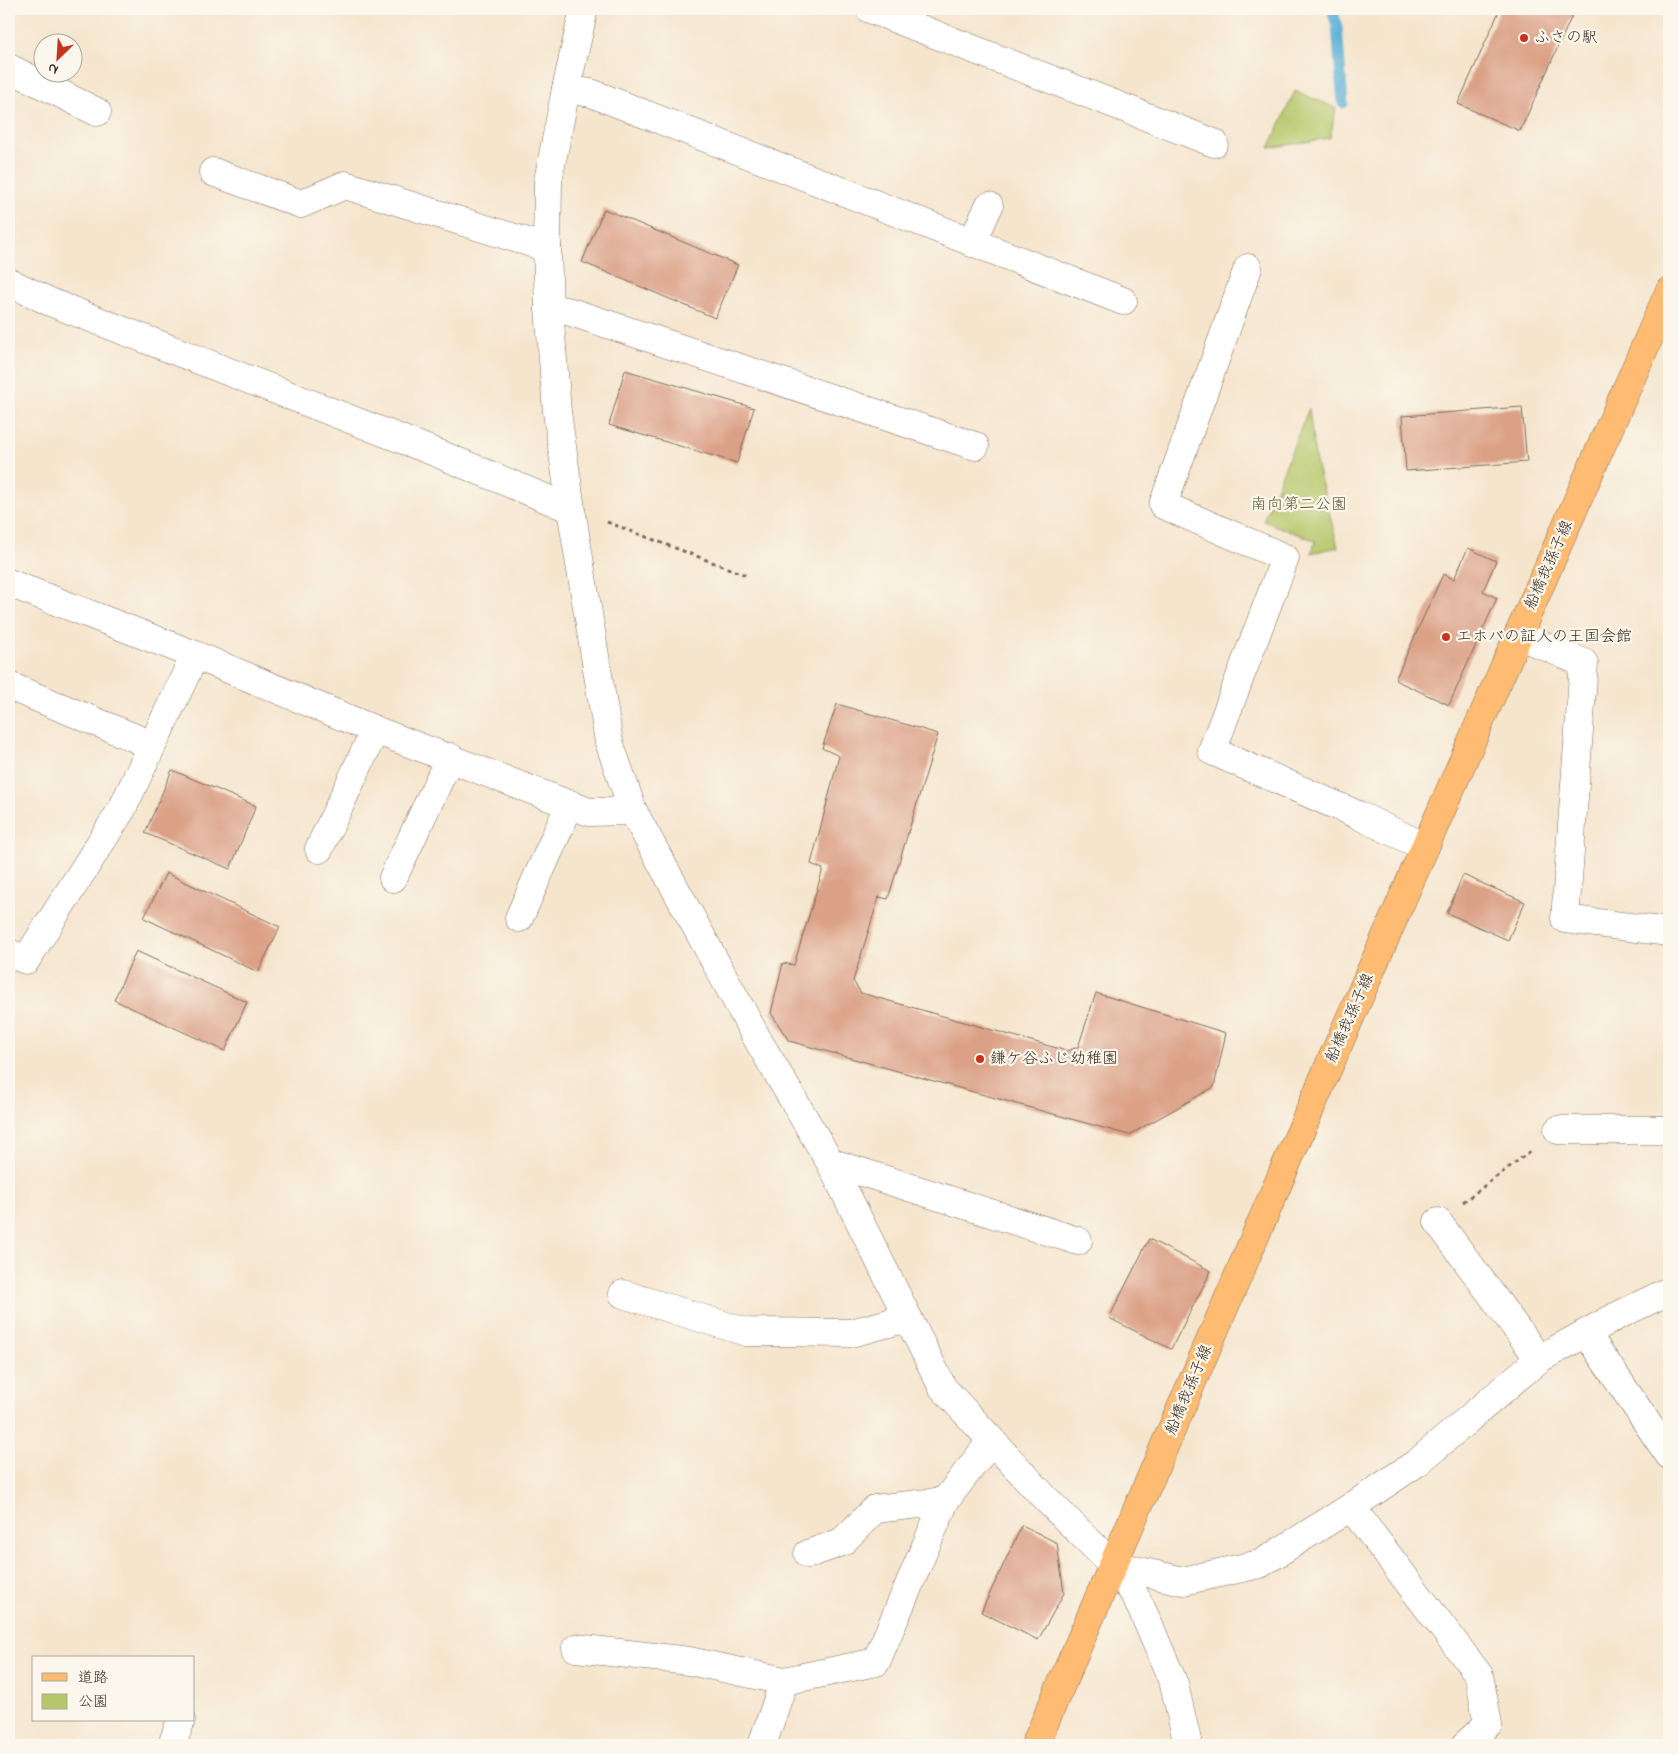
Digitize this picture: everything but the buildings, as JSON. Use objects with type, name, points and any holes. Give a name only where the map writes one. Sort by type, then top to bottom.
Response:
[{"type":"main road","name":"船橋我孫子線","points":[[1034,1745],[1328,1068],[1669,292]]},
{"type":"street","points":[[584,9],[548,181],[547,248],[549,308],[557,412],[609,742],[633,811],[759,1042],[830,1162],[943,1388],[991,1441],[1113,1565],[1133,1592],[1174,1684],[1188,1745]]},
{"type":"street","points":[[870,9],[1214,143]]},
{"type":"street","points":[[9,68],[97,112]]},
{"type":"street","points":[[566,88],[591,94],[1122,301]]},
{"type":"street","points":[[213,172],[301,204],[345,185],[547,248]]},
{"type":"street","points":[[972,243],[989,206]]},
{"type":"street","points":[[1248,268],[1163,505],[1285,558],[1212,751],[1358,815],[1425,847]]},
{"type":"street","points":[[9,282],[50,302],[437,453],[571,509]]},
{"type":"street","points":[[549,308],[571,312],[975,446]]},
{"type":"street","points":[[10,586],[196,655],[375,730],[590,812],[633,811]]},
{"type":"street","points":[[1518,635],[1584,663],[1565,919],[1669,932]]},
{"type":"street","points":[[9,953],[26,960],[122,809],[196,655]]},
{"type":"street","points":[[9,686],[152,745]]},
{"type":"street","points":[[319,849],[375,730]]},
{"type":"street","points":[[393,878],[450,757]]},
{"type":"street","points":[[519,918],[570,804]]},
{"type":"street","points":[[1558,1130],[1669,1130]]},
{"type":"street","points":[[830,1162],[1078,1241]]},
{"type":"street","points":[[1438,1222],[1539,1359]]},
{"type":"street","points":[[1113,1565],[1183,1581],[1260,1564],[1418,1462],[1539,1359],[1669,1291]]},
{"type":"street","points":[[623,1294],[746,1332],[851,1333],[908,1318]]},
{"type":"street","points":[[1586,1333],[1669,1455]]},
{"type":"street","points":[[576,1648],[689,1661],[784,1680],[876,1662],[945,1501],[991,1441]]},
{"type":"street","points":[[808,1554],[842,1542],[875,1509],[945,1501]]},
{"type":"street","points":[[1351,1507],[1479,1675],[1488,1724],[1465,1745]]},
{"type":"street","points":[[762,1745],[784,1680]]},
{"type":"street","points":[[172,1745],[179,1722]]},
{"type":"path","points":[[571,509],[746,575]]},
{"type":"path","points":[[1438,1222],[1558,1130]]},
{"type":"green space","points":[[1295,91],[1336,108],[1330,138],[1269,148]]},
{"type":"green space","name":"南向第二公園","points":[[1309,408],[1315,458],[1338,547],[1311,553],[1316,541],[1263,521]]},
{"type":"waterway","points":[[1332,9],[1337,27],[1343,103]]},
{"type":"place","name":"ふさの駅","points":[[1524,38]]},
{"type":"place","name":"エホバの証人の王国会館","points":[[1446,637]]},
{"type":"place","name":"鎌ケ谷ふじ幼稚園","points":[[980,1059]]}]
